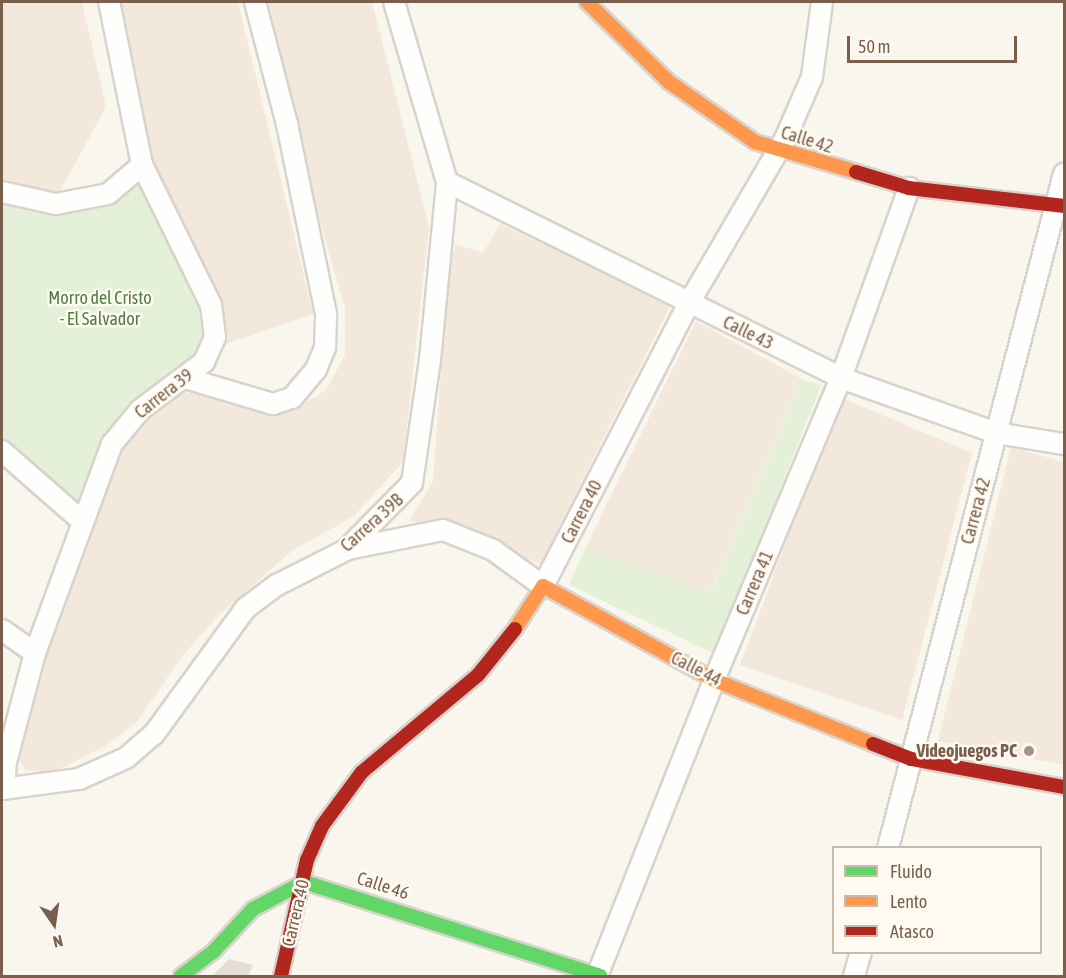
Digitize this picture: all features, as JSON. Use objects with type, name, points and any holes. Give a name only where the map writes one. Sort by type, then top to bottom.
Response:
[{"type":"main road","name":"Calle 42","points":[[587,2],[669,82],[725,123],[776,150],[909,188],[1060,205]]},
{"type":"main road","name":"Calle 44","points":[[543,586],[714,680],[911,759],[1065,788]]},
{"type":"main road","name":"Carrera 40","points":[[280,976],[304,882],[307,860],[322,826],[362,772],[478,675],[499,652],[543,586]]},
{"type":"main road","name":"Calle 46","points":[[304,882],[598,976]]},
{"type":"main road","points":[[181,976],[212,953],[253,909],[304,882]]},
{"type":"street","name":"Carrera 39","points":[[3,789],[6,762],[35,653],[112,444],[125,425],[204,362],[215,338],[211,305],[142,165],[110,2]]},
{"type":"street","points":[[185,378],[273,404],[292,398],[316,369],[325,348],[326,314],[286,124],[255,2]]},
{"type":"street","name":"Carrera 39B","points":[[3,789],[79,779],[126,758],[153,734],[246,608],[277,585],[346,550],[405,494],[415,473],[430,360],[447,183],[394,2]]},
{"type":"street","name":"Carrera 40","points":[[543,586],[689,303],[776,150],[812,77],[822,2]]},
{"type":"street","points":[[2,192],[56,204],[108,194],[142,165]]},
{"type":"street","name":"Carrera 42","points":[[889,846],[996,433],[1060,205],[1065,174]]},
{"type":"street","name":"Calle 43","points":[[447,183],[841,378],[996,433],[1065,444]]},
{"type":"street","name":"Carrera 41","points":[[598,976],[714,680],[841,378],[909,188]]},
{"type":"street","points":[[2,451],[83,522]]},
{"type":"street","name":"Calle 44","points":[[346,550],[443,530],[493,550],[543,586]]},
{"type":"street","points":[[2,630],[35,653]]},
{"type":"street","points":[[854,976],[860,954]]},
{"type":"shaded area","points":[[2,2],[82,2],[106,107],[58,195],[2,185]]},
{"type":"shaded area","points":[[117,2],[238,2],[313,314],[226,344],[157,180]]},
{"type":"shaded area","points":[[268,2],[372,2],[429,227],[403,462],[354,516],[292,551],[217,617],[180,659],[137,722],[106,746],[49,774],[26,770],[18,759],[43,658],[115,454],[143,421],[177,394],[196,392],[256,410],[296,409],[326,390],[345,355],[345,308],[304,167]]},
{"type":"shaded area","points":[[500,224],[672,303],[540,564],[455,528],[409,521],[433,482],[448,267],[456,244],[483,253]]},
{"type":"shaded area","points":[[696,321],[802,379],[710,594],[585,549]]},
{"type":"shaded area","points":[[840,397],[972,453],[902,720],[740,665]]},
{"type":"shaded area","points":[[1011,447],[1064,462],[1064,765],[938,741]]},
{"type":"green space","name":"Morro del Cristo - El Salvador","points":[[141,172],[210,312],[214,344],[138,407],[82,516],[2,438],[2,200],[57,211]]},
{"type":"green space","points":[[802,379],[821,386],[715,654],[569,585],[585,549],[711,593]]},
{"type":"building","name":"Videojuegos PC","points":[[1029,745],[1034,750],[1029,755],[1024,750]]},
{"type":"building","points":[[229,959],[253,965],[248,976],[212,976]]},
{"type":"traffic: fast","points":[[181,976],[212,953],[253,909],[304,882],[600,976]]},
{"type":"traffic: slow","points":[[587,2],[669,82],[755,142],[856,172]]},
{"type":"traffic: slow","points":[[515,629],[543,586],[714,680],[873,744]]},
{"type":"traffic: jam","points":[[856,172],[909,188],[1064,206]]},
{"type":"traffic: jam","points":[[281,976],[307,860],[322,826],[362,772],[478,675],[515,629]]},
{"type":"traffic: jam","points":[[873,744],[911,759],[1064,787]]},
{"type":"place","name":"Videojuegos PC","points":[[1029,751]]}]
